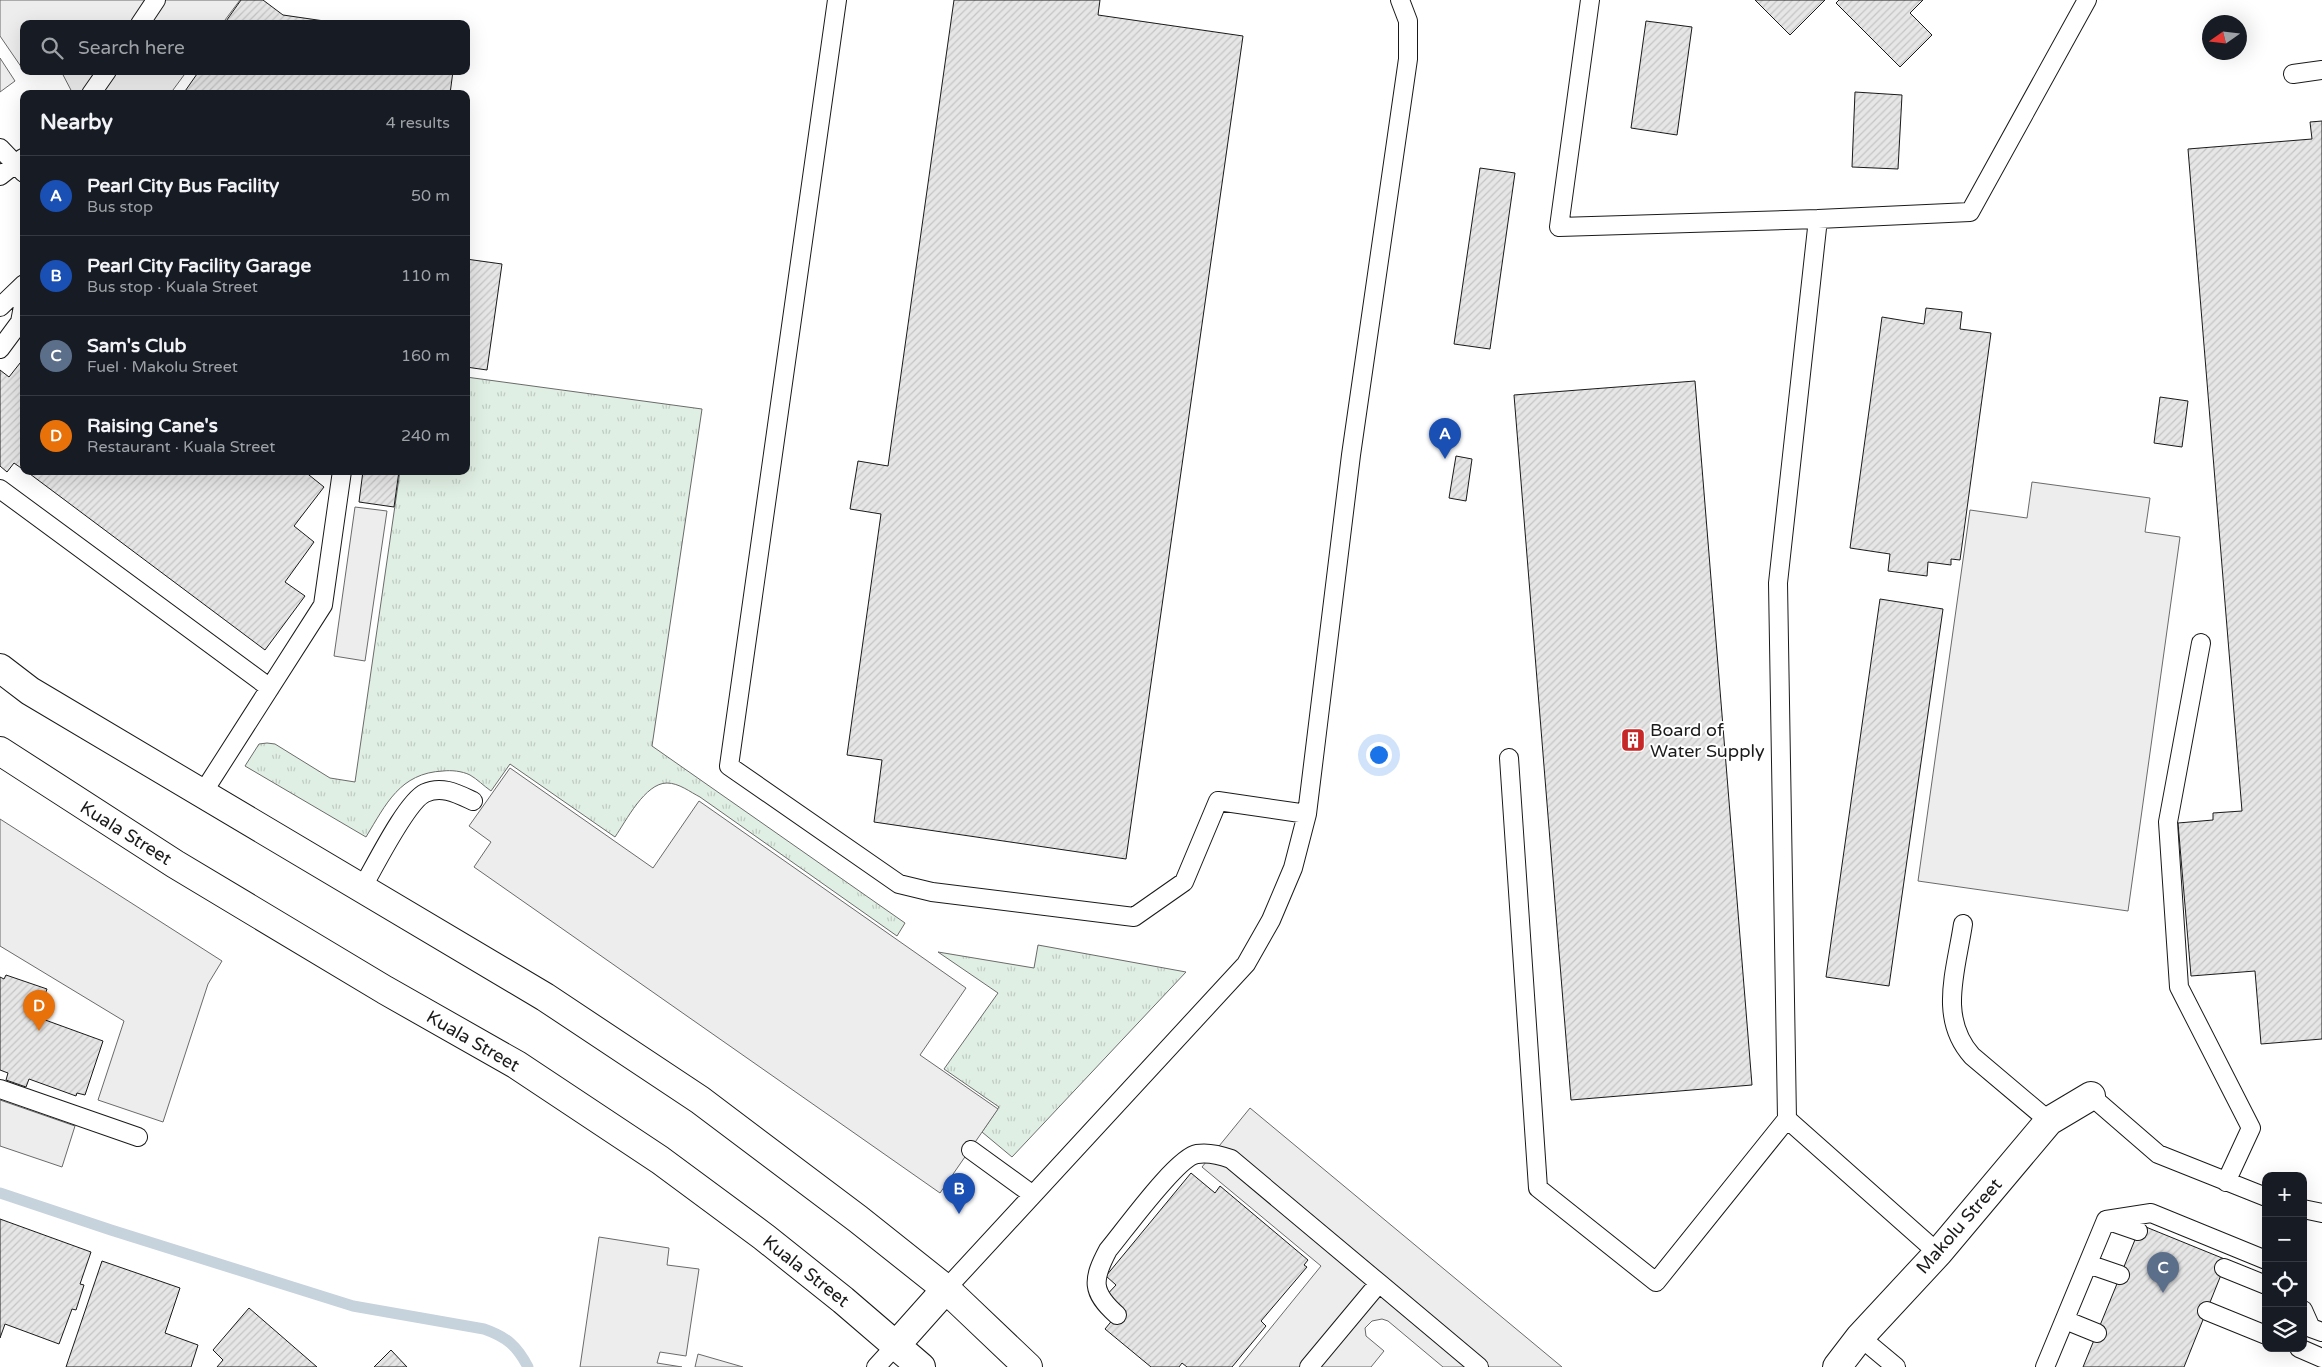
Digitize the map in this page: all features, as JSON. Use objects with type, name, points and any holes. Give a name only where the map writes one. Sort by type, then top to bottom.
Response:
[{"type":"main road","points":[[0,668],[30,690],[202,794],[545,997],[700,1100],[858,1218],[946,1289],[1028,1367]]},
{"type":"main road","name":"Kuala Street","points":[[0,751],[191,874],[385,990],[525,1070],[660,1160],[716,1201],[897,1344],[921,1367]]},
{"type":"main road","name":"Makolu Street","points":[[1837,1367],[1860,1337],[1938,1253],[2049,1121],[2091,1096]]},
{"type":"main road","points":[[897,1344],[946,1289]]},
{"type":"lane","points":[[143,20],[156,0]]},
{"type":"lane","points":[[837,0],[729,766],[899,884],[932,892],[1134,917],[1184,882],[1218,801],[1306,814]]},
{"type":"lane","points":[[946,1289],[1246,964],[1271,920],[1293,868],[1306,814],[1351,454],[1408,59],[1408,21],[1400,0]]},
{"type":"lane","points":[[1590,0],[1559,226],[1818,219],[1970,212],[2087,0]]},
{"type":"lane","points":[[2293,74],[2322,70]]},
{"type":"lane","points":[[94,90],[104,75]]},
{"type":"lane","points":[[0,148],[20,164]]},
{"type":"lane","points":[[0,176],[20,166]]},
{"type":"lane","points":[[1509,758],[1538,1188],[1656,1282],[1787,1119],[1778,583],[1818,219]]},
{"type":"lane","points":[[0,307],[20,288]]},
{"type":"lane","points":[[0,349],[20,322]]},
{"type":"lane","points":[[202,794],[323,604],[341,475]]},
{"type":"lane","points":[[0,488],[270,688]]},
{"type":"lane","points":[[2202,643],[2168,822],[2179,987],[2251,1128],[2226,1182]]},
{"type":"lane","points":[[362,888],[401,821],[416,800],[425,793],[449,790],[473,801]]},
{"type":"lane","points":[[1962,924],[1952,997],[1951,1017],[1954,1029],[1962,1044],[1972,1056],[2049,1121]]},
{"type":"lane","points":[[0,1089],[138,1137]]},
{"type":"lane","points":[[2091,1096],[2158,1154],[2262,1196]]},
{"type":"lane","points":[[1787,1119],[1938,1253]]},
{"type":"lane","points":[[971,1150],[1032,1195]]},
{"type":"lane","points":[[1117,1315],[1102,1301],[1097,1285],[1100,1265],[1108,1250],[1179,1164],[1195,1154],[1214,1153],[1231,1159],[1479,1367]]},
{"type":"lane","points":[[2307,1210],[2322,1213]]},
{"type":"lane","points":[[2106,1220],[2152,1213],[2262,1258]]},
{"type":"lane","points":[[2106,1220],[2138,1231]]},
{"type":"lane","points":[[2045,1367],[2106,1220]]},
{"type":"lane","points":[[2088,1264],[2120,1276]]},
{"type":"lane","points":[[2224,1268],[2262,1283]]},
{"type":"lane","points":[[1309,1367],[1379,1283]]},
{"type":"lane","points":[[2207,1311],[2262,1333]]},
{"type":"lane","points":[[2307,1318],[2312,1328],[2322,1332]]},
{"type":"lane","points":[[2065,1320],[2097,1333]]},
{"type":"lane","points":[[1860,1337],[1896,1367]]},
{"type":"lane","points":[[876,1367],[897,1344]]},
{"type":"lane","points":[[2307,1351],[2322,1358]]},
{"type":"green space","points":[[470,378],[702,409],[652,746],[905,923],[897,936],[700,797],[676,784],[667,783],[651,789],[630,813],[615,837],[510,764],[491,791],[470,775],[457,771],[428,773],[405,784],[396,792],[380,813],[366,837],[245,766],[259,744],[275,744],[330,778],[355,782],[399,475],[470,475]]},
{"type":"green space","points":[[1038,945],[1186,972],[1012,1157],[982,1132],[999,1107],[944,1069],[998,993],[938,952],[1034,968]]},
{"type":"shaded area","points":[[0,0],[240,0],[225,20],[20,20],[20,65],[0,36]]},
{"type":"shaded area","points":[[0,58],[15,81],[0,92]]},
{"type":"shaded area","points":[[63,75],[184,75],[173,90],[71,90]]},
{"type":"shaded area","points":[[2032,482],[2150,498],[2145,532],[2180,537],[2128,911],[1918,881],[1970,510],[2027,518]]},
{"type":"shaded area","points":[[355,507],[387,511],[365,661],[334,656]]},
{"type":"shaded area","points":[[510,768],[653,868],[699,801],[966,988],[920,1055],[998,1109],[940,1193],[474,867],[491,842],[469,826]]},
{"type":"shaded area","points":[[0,819],[222,961],[208,984],[163,1122],[98,1100],[124,1021],[0,946]]},
{"type":"shaded area","points":[[0,1100],[75,1126],[62,1167],[0,1146]]},
{"type":"shaded area","points":[[1250,1108],[1562,1367],[1443,1367],[1388,1321],[1382,1319],[1372,1321],[1365,1328],[1366,1336],[1384,1351],[1371,1367],[1239,1367],[1321,1266],[1202,1167]]},
{"type":"shaded area","points":[[599,1237],[669,1248],[667,1265],[699,1269],[686,1356],[660,1352],[657,1363],[682,1367],[580,1367]]},
{"type":"shaded area","points":[[698,1354],[743,1367],[695,1367]]},
{"type":"building","points":[[241,0],[263,0],[283,15],[317,20],[227,20]]},
{"type":"building","points":[[954,0],[1100,0],[1098,15],[1243,36],[1126,859],[874,822],[882,760],[847,755],[881,514],[850,509],[858,461],[888,466]]},
{"type":"building","points":[[1755,0],[1825,0],[1790,35]]},
{"type":"building","points":[[1839,0],[1923,0],[1910,13],[1932,35],[1900,67],[1836,3]]},
{"type":"building","points":[[1646,21],[1692,27],[1677,135],[1631,128]]},
{"type":"building","points":[[196,75],[452,75],[451,90],[186,90]]},
{"type":"building","points":[[1855,92],[1902,95],[1898,169],[1852,167]]},
{"type":"building","points":[[2322,121],[2322,1039],[2261,1044],[2255,971],[2191,976],[2178,823],[2213,820],[2213,813],[2242,811],[2188,149],[2312,139],[2310,122]]},
{"type":"building","points":[[1480,168],[1515,173],[1490,349],[1454,344]]},
{"type":"building","points":[[470,260],[502,264],[487,370],[470,368]]},
{"type":"building","points":[[1926,308],[1962,312],[1960,329],[1991,333],[1960,560],[1951,559],[1951,565],[1928,562],[1927,576],[1888,571],[1890,554],[1850,548],[1882,317],[1924,324]]},
{"type":"building","points":[[20,363],[20,467],[14,463],[7,472],[0,466],[0,370],[9,377]]},
{"type":"building","name":"Board of Water Supply","points":[[1695,381],[1752,1085],[1571,1100],[1514,395]]},
{"type":"building","points":[[2160,397],[2188,401],[2182,447],[2154,443]]},
{"type":"building","points":[[1456,456],[1472,459],[1466,501],[1449,498]]},
{"type":"building","points":[[31,475],[309,475],[324,487],[294,526],[314,542],[285,582],[305,596],[265,650]]},
{"type":"building","points":[[362,475],[398,475],[394,507],[359,502]]},
{"type":"building","points":[[1880,599],[1943,609],[1889,986],[1826,977]]},
{"type":"building","points":[[6,975],[47,989],[37,1017],[103,1041],[85,1095],[77,1093],[76,1096],[29,1079],[26,1087],[6,1080],[8,1073],[0,1070],[0,977],[4,979]]},
{"type":"building","points":[[1191,1173],[1215,1193],[1220,1186],[1308,1260],[1304,1265],[1307,1267],[1261,1321],[1266,1326],[1232,1367],[1187,1367],[1182,1363],[1179,1367],[1151,1367],[1105,1329],[1119,1312],[1103,1299],[1116,1285],[1106,1276]]},
{"type":"building","points":[[0,1219],[91,1252],[80,1284],[84,1285],[76,1310],[72,1309],[59,1344],[5,1324],[0,1338]]},
{"type":"building","points":[[2141,1225],[2227,1260],[2184,1367],[2083,1367]]},
{"type":"building","points":[[102,1261],[180,1288],[165,1333],[198,1345],[191,1367],[66,1367]]},
{"type":"building","points":[[249,1308],[317,1367],[217,1367],[223,1360],[213,1350]]},
{"type":"building","points":[[391,1350],[407,1367],[374,1367]]},
{"type":"waterway","points":[[0,1193],[353,1306],[484,1329],[499,1335],[511,1343],[520,1353],[528,1367]]},
{"type":"place","name":"Pearl City Bus Facility","points":[[1445,459]]},
{"type":"place","name":"Board of Water Supply","points":[[1633,740]]},
{"type":"place","name":"Raising Cane's","points":[[39,1031]]},
{"type":"place","name":"Pearl City Facility Garage","points":[[959,1214]]},
{"type":"place","name":"Sam's Club","points":[[2163,1293]]}]
